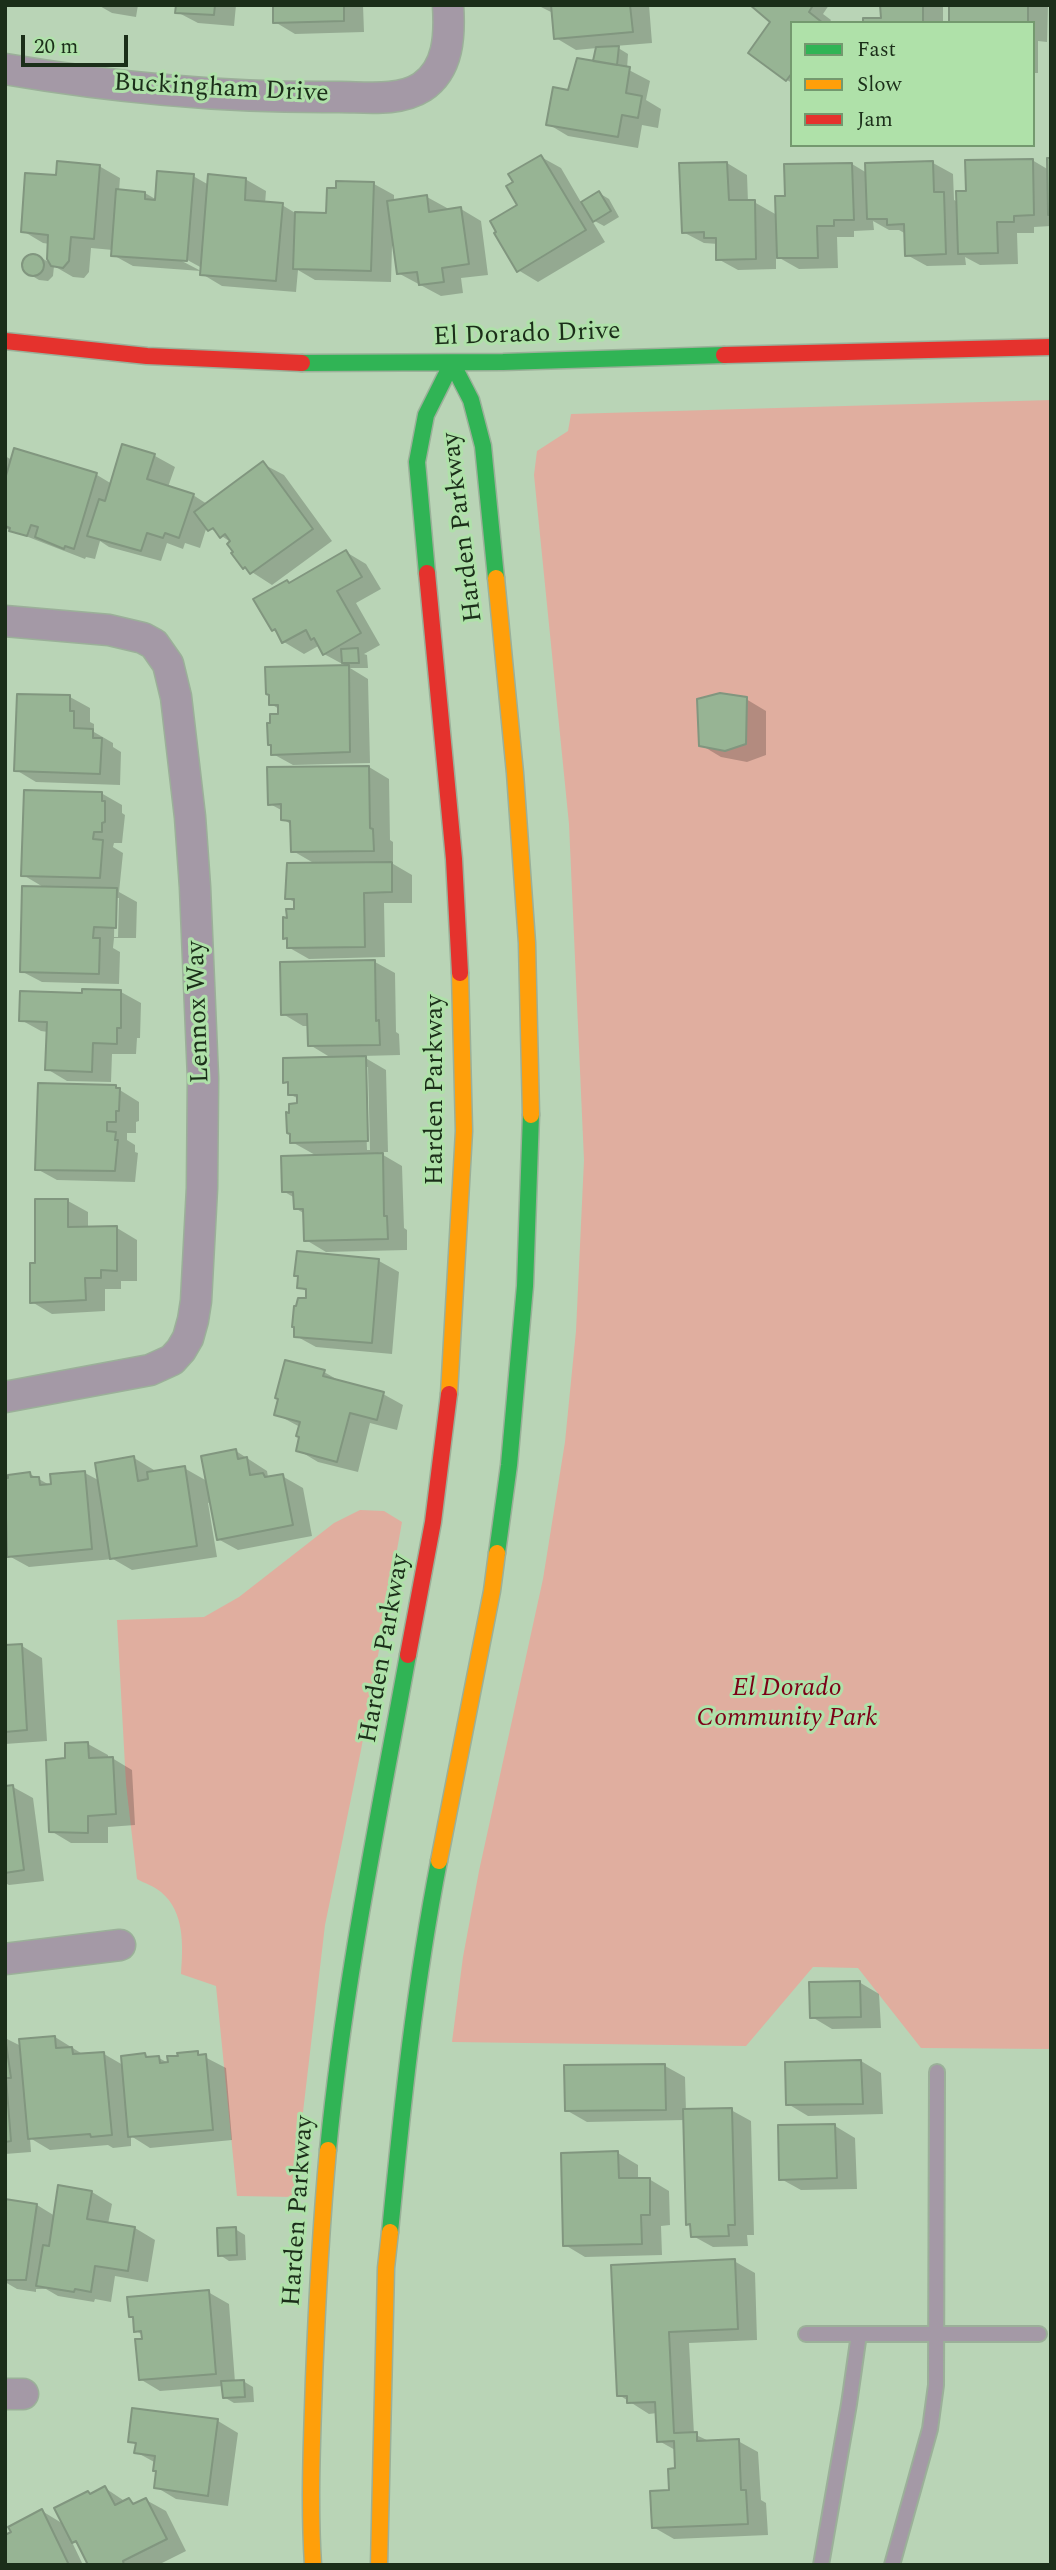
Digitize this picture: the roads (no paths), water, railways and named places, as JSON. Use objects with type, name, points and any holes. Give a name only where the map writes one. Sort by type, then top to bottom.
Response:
[{"type":"street","name":"Buckingham Drive","points":[[5,69],[190,93],[386,97],[405,94],[425,85],[432,77],[446,54],[449,37],[448,5]]},
{"type":"street","name":"El Dorado Drive","points":[[5,341],[141,357],[243,363],[360,365],[1051,347]]},
{"type":"street","name":"Harden Parkway","points":[[313,2565],[310,2523],[312,2426],[320,2232],[334,2088],[355,1944],[433,1522],[451,1377],[464,1131],[463,1023],[454,859],[417,462],[426,415],[452,363]]},
{"type":"street","name":"Harden Parkway","points":[[379,2565],[386,2268],[404,2083],[429,1913],[492,1591],[508,1478],[525,1286],[532,1133],[527,943],[515,773],[483,446],[471,400],[452,363]]},
{"type":"street","name":"Lennox Way","points":[[5,621],[126,632],[154,644],[168,664],[176,697],[190,817],[203,1078],[202,1188],[196,1301],[188,1338],[181,1350],[172,1360],[150,1370],[5,1397]]},
{"type":"street","points":[[5,1959],[120,1945]]},
{"type":"lane","points":[[892,2565],[930,2430],[936,2385],[937,2072]]},
{"type":"lane","points":[[806,2334],[1039,2334]]},
{"type":"lane","points":[[821,2565],[859,2334]]},
{"type":"park label","name":"El Dorado Community Park","points":[[787,1705]]}]
